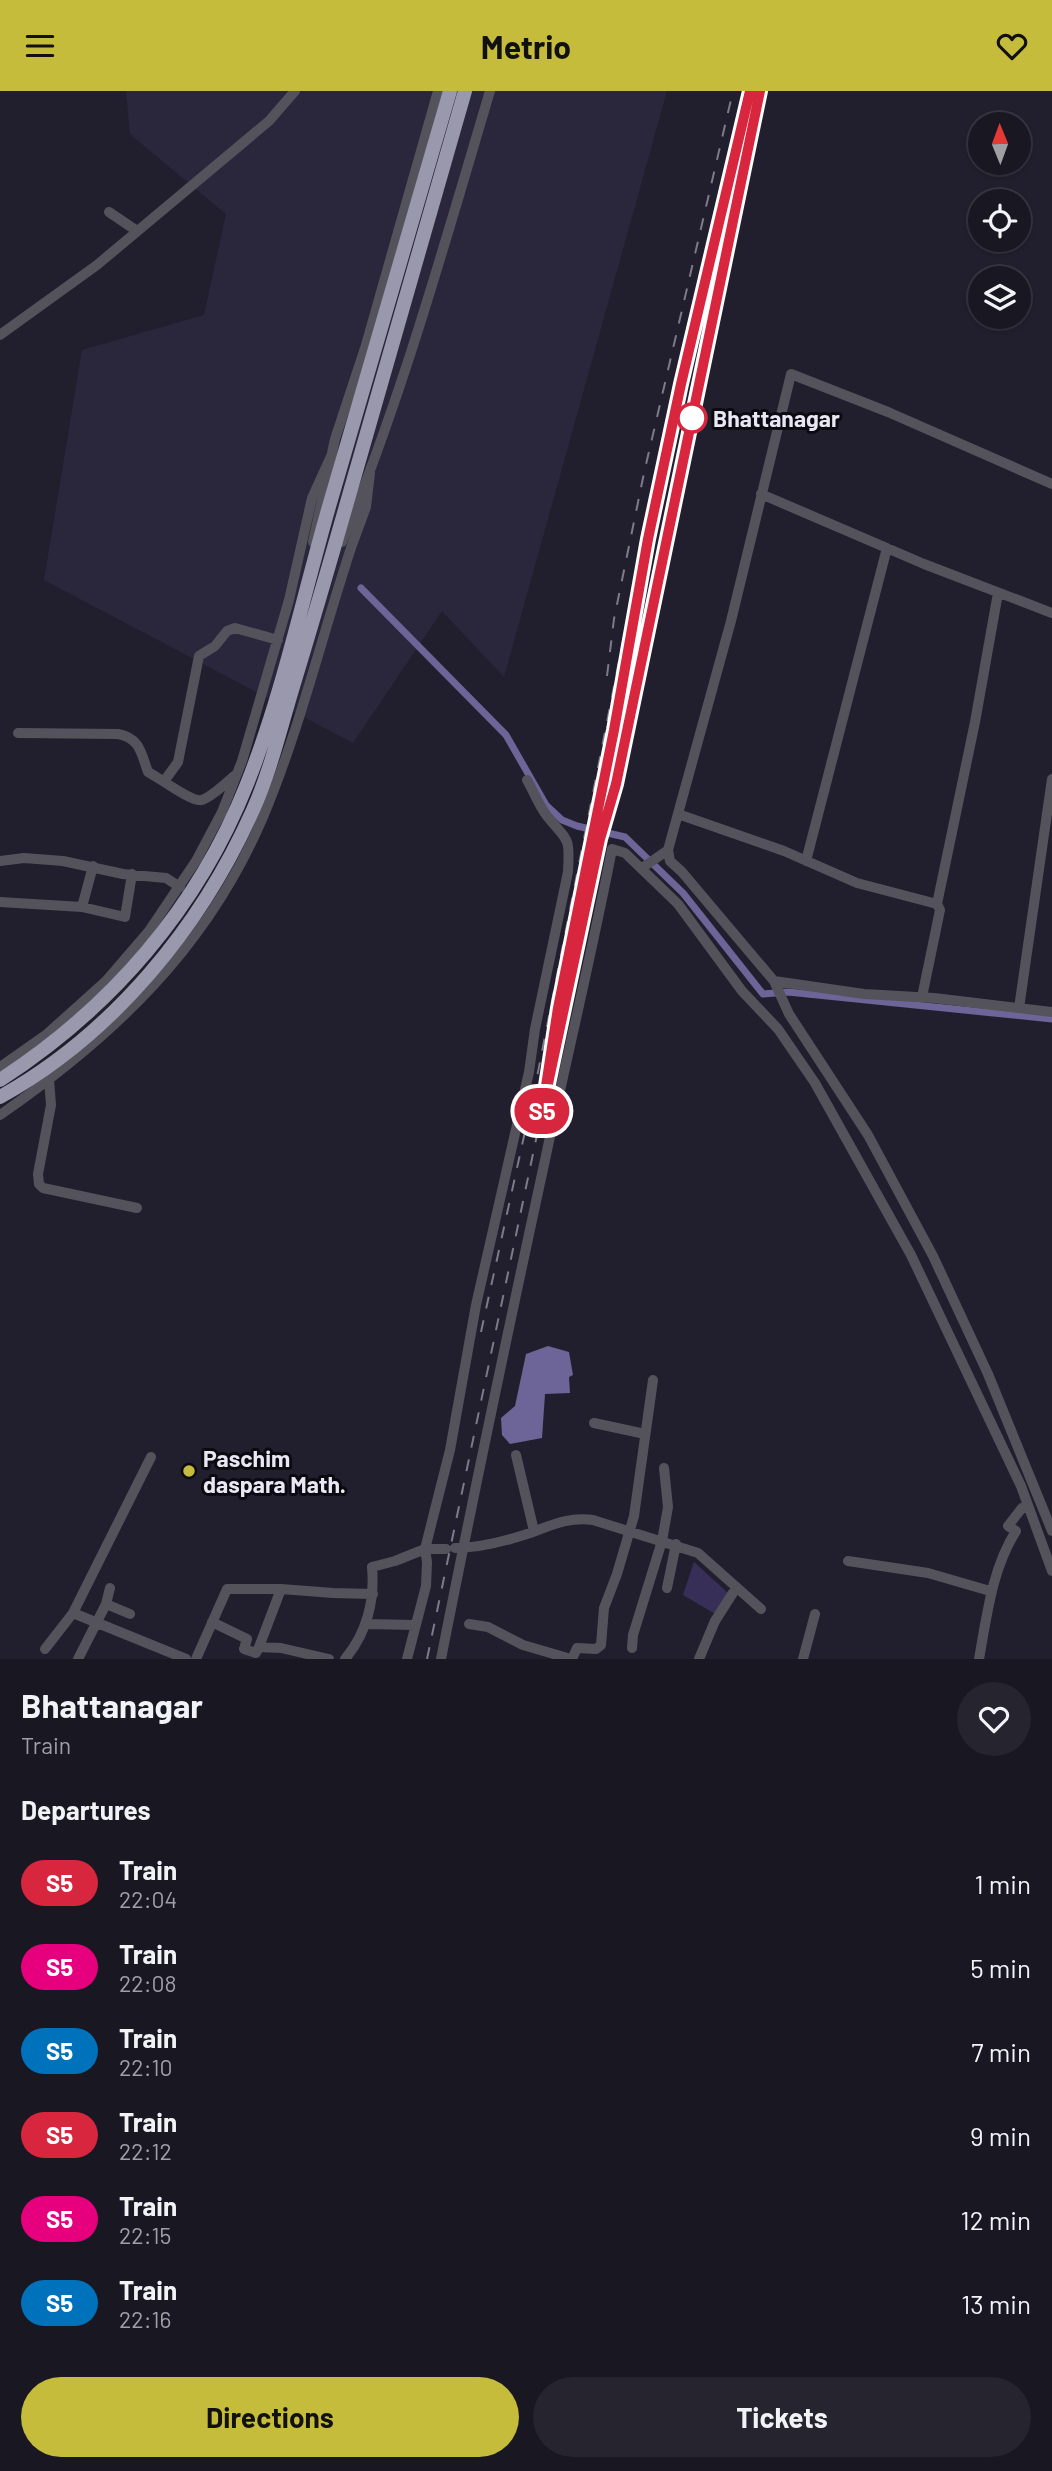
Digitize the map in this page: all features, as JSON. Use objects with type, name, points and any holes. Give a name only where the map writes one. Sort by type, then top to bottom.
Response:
[{"type":"highway","points":[[0,1080],[68,1030],[118,985],[166,929],[203,874],[228,826],[248,782],[300,611],[450,91]]},
{"type":"highway","points":[[0,1097],[54,1062],[109,1016],[170,949],[210,892],[254,807],[276,744],[322,589],[465,91]]},
{"type":"street","points":[[0,335],[97,265],[268,121],[295,91]]},
{"type":"street","points":[[300,611],[332,454],[393,253],[438,91]]},
{"type":"street","points":[[322,589],[370,473],[490,91]]},
{"type":"street","points":[[109,212],[136,232]]},
{"type":"street","points":[[1052,484],[888,412],[791,374],[731,621],[668,850],[670,861],[774,981],[802,1035],[868,1135],[933,1256],[988,1374],[1052,1531]]},
{"type":"street","points":[[0,1067],[47,1034],[106,981],[149,931],[180,887],[216,822],[237,773],[278,640],[312,498],[332,454]]},
{"type":"street","points":[[0,1115],[108,1033],[158,982],[218,903],[262,818],[290,744],[352,545],[365,513],[370,473]]},
{"type":"street","points":[[761,494],[887,548],[1052,613]]},
{"type":"street","points":[[806,860],[887,548]]},
{"type":"street","points":[[922,997],[940,910],[937,904],[975,722],[998,593]]},
{"type":"street","points":[[165,780],[178,762],[199,656],[215,646],[227,631],[234,628],[278,640]]},
{"type":"street","points":[[18,733],[129,736],[138,743],[148,772],[165,780],[193,800],[203,800],[237,773]]},
{"type":"street","points":[[1019,1008],[1052,779]]},
{"type":"street","points":[[407,1659],[426,1586],[425,1549],[450,1450],[477,1305],[529,1072],[535,1030],[568,872],[569,847],[565,834],[545,813],[527,780]]},
{"type":"street","points":[[677,814],[806,860],[857,883],[937,904]]},
{"type":"street","points":[[441,1659],[454,1549],[589,967],[612,849],[625,853],[678,904],[742,991],[778,1029],[815,1083],[911,1255],[990,1417],[1021,1486],[1052,1571]]},
{"type":"street","points":[[642,868],[668,850]]},
{"type":"street","points":[[0,860],[24,858],[93,866],[123,874],[166,878],[180,887]]},
{"type":"street","points":[[82,907],[93,866]]},
{"type":"street","points":[[0,902],[82,907],[125,917],[132,874]]},
{"type":"street","points":[[774,981],[864,994],[922,997],[1052,1012]]},
{"type":"street","points":[[49,1080],[51,1105],[38,1174],[39,1185],[137,1208]]},
{"type":"street","points":[[469,1624],[488,1627],[523,1645],[571,1659],[577,1648],[596,1649],[601,1645],[604,1608],[630,1531],[653,1380]]},
{"type":"street","points":[[594,1423],[646,1434]]},
{"type":"street","points":[[516,1455],[534,1531]]},
{"type":"street","points":[[45,1649],[73,1612],[151,1457]]},
{"type":"street","points":[[632,1648],[633,1635],[662,1541],[668,1507],[663,1468]]},
{"type":"street","points":[[979,1659],[990,1591],[1007,1546],[1016,1531],[1008,1526],[1022,1508]]},
{"type":"street","points":[[345,1659],[359,1640],[365,1624],[373,1594],[372,1567],[425,1549],[454,1549],[509,1540],[564,1521],[582,1518],[677,1544],[698,1553],[761,1609]]},
{"type":"street","points":[[667,1588],[677,1544]]},
{"type":"street","points":[[848,1561],[928,1573],[990,1591]]},
{"type":"street","points":[[78,1659],[98,1622],[110,1588]]},
{"type":"street","points":[[699,1659],[715,1621],[736,1588]]},
{"type":"street","points":[[196,1659],[227,1589],[373,1594]]},
{"type":"street","points":[[212,1622],[247,1639],[244,1649],[256,1653],[281,1589]]},
{"type":"street","points":[[106,1604],[130,1614]]},
{"type":"street","points":[[73,1612],[186,1659]]},
{"type":"street","points":[[803,1659],[815,1614]]},
{"type":"street","points":[[365,1624],[416,1625]]},
{"type":"street","points":[[259,1647],[329,1659]]},
{"type":"shaded area","points":[[126,91],[667,91],[504,677],[442,611],[353,743],[44,580],[82,350],[204,315],[226,214],[130,134]]},
{"type":"shaded area","points":[[548,1346],[569,1352],[573,1375],[569,1377],[570,1393],[545,1394],[542,1438],[510,1444],[502,1435],[501,1418],[515,1406],[526,1354]]},
{"type":"shaded area","points":[[694,1562],[728,1593],[717,1615],[683,1595]]},
{"type":"waterway","points":[[361,588],[506,735],[546,805],[562,820],[625,837],[683,893],[763,994],[788,992],[1052,1019]]},
{"type":"railway","points":[[607,676],[614,619],[644,473],[733,91]]},
{"type":"railway","points":[[481,1332],[537,1077],[649,509],[744,91]]},
{"type":"railway","points":[[427,1659],[756,91]]},
{"type":"train","name":"S5","points":[[750,91],[694,326],[648,539],[614,730],[558,1008],[542,1112],[600,839],[616,784],[760,91]]},
{"type":"place","name":"Bhattanagar","points":[[692,418]]},
{"type":"place","name":"Paschim daspara Math.","points":[[189,1471]]}]
